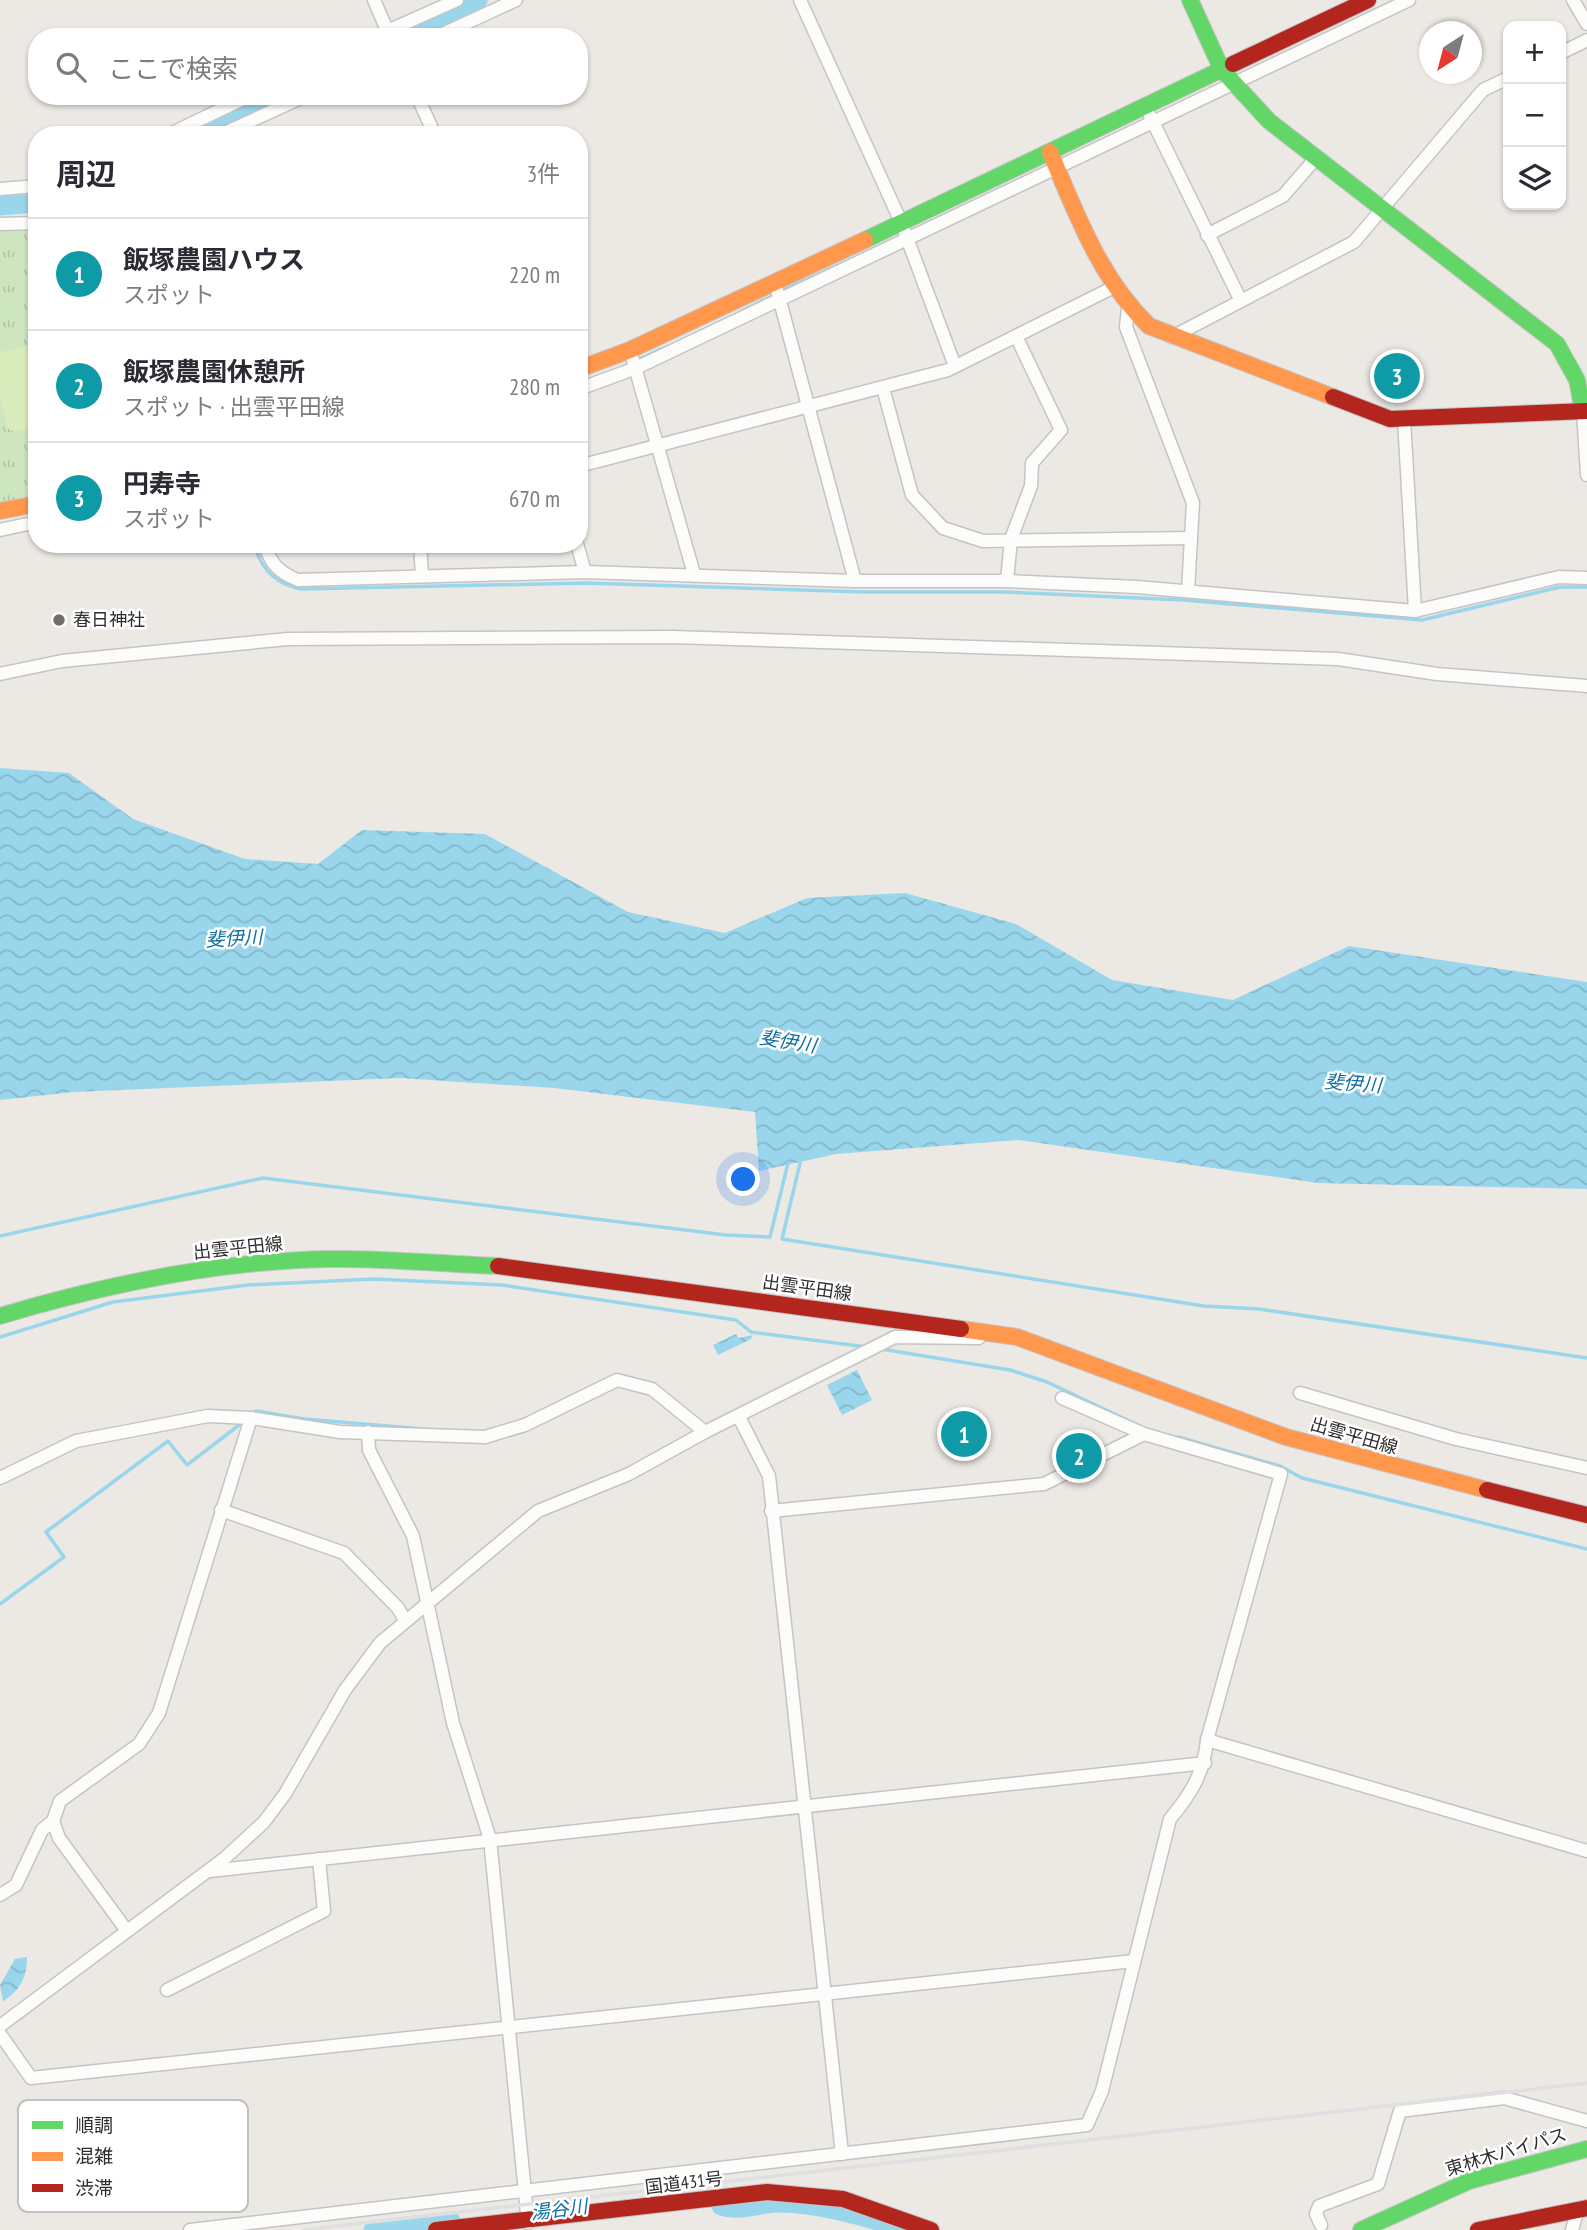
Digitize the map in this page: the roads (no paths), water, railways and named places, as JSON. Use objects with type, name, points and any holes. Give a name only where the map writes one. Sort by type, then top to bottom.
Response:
[{"type":"main road","points":[[1054,160],[1112,288],[1128,309],[1149,327],[1390,419],[1585,411],[1574,372],[1557,344],[1269,121],[1222,70],[1190,0]]},
{"type":"main road","points":[[588,366],[778,291],[901,222],[1054,160],[1145,106],[1199,90],[1222,70],[1368,0]]},
{"type":"main road","points":[[0,511],[28,509]]},
{"type":"main road","name":"出雲平田線","points":[[0,1316],[80,1292],[165,1276],[265,1263],[370,1259],[524,1267],[1017,1337],[1311,1445],[1587,1515]]},
{"type":"main road","name":"東林木バイパス","points":[[1362,2230],[1469,2181],[1587,2149]]},
{"type":"main road","name":"国道431号","points":[[436,2230],[528,2226],[768,2192],[843,2199],[932,2230]]},
{"type":"main road","points":[[1478,2230],[1583,2209]]},
{"type":"street","points":[[373,0],[386,28]]},
{"type":"street","points":[[401,28],[457,0]]},
{"type":"street","points":[[455,28],[516,0]]},
{"type":"street","points":[[800,0],[901,222],[955,366]]},
{"type":"street","points":[[1573,0],[1587,24]]},
{"type":"street","points":[[588,386],[636,368],[778,291],[907,239],[1054,160],[1153,122],[1199,90],[1234,83],[1381,6],[1406,1]]},
{"type":"street","points":[[1286,39],[1293,54]]},
{"type":"street","points":[[1566,50],[1587,40]]},
{"type":"street","points":[[1172,337],[1354,242],[1483,90],[1503,80]]},
{"type":"street","points":[[187,126],[231,105]]},
{"type":"street","points":[[240,126],[285,105]]},
{"type":"street","points":[[421,105],[431,126]]},
{"type":"street","points":[[1145,106],[1241,301]]},
{"type":"street","points":[[1207,235],[1283,196],[1316,158]]},
{"type":"street","points":[[0,189],[28,187]]},
{"type":"street","points":[[0,224],[28,223]]},
{"type":"street","points":[[588,464],[955,366],[1112,288]]},
{"type":"street","points":[[778,291],[855,581]]},
{"type":"street","points":[[1128,309],[1126,327],[1192,503],[1188,591]]},
{"type":"street","points":[[1007,581],[1011,539],[1031,486],[1032,463],[1061,430],[1016,336]]},
{"type":"street","points":[[631,350],[694,574]]},
{"type":"street","points":[[883,387],[912,495],[943,528],[983,541],[1191,538]]},
{"type":"street","points":[[1585,411],[1587,475]]},
{"type":"street","points":[[1404,419],[1415,611]]},
{"type":"street","points":[[0,530],[28,524]]},
{"type":"street","points":[[267,553],[269,559],[284,575],[298,580],[585,572],[855,581],[1007,581],[1188,591],[1415,611],[1559,577],[1587,578]]},
{"type":"street","points":[[421,553],[422,576]]},
{"type":"street","points":[[580,553],[585,572]]},
{"type":"street","points":[[0,674],[62,661],[254,641],[673,637],[1338,659],[1437,674],[1587,686]]},
{"type":"street","points":[[0,2026],[207,1872],[264,1822],[285,1794],[345,1690],[380,1643],[538,1511],[629,1474],[705,1432],[895,1337],[1003,1340],[1017,1337]]},
{"type":"street","points":[[0,1478],[76,1441],[208,1416],[251,1418],[340,1432],[485,1437],[525,1425],[617,1380],[652,1389],[705,1432]]},
{"type":"street","points":[[1300,1394],[1456,1439],[1587,1468]]},
{"type":"street","points":[[190,2230],[1087,2125],[1095,2101],[1102,2091],[1170,1819],[1191,1793],[1205,1763],[1208,1740],[1281,1474],[1144,1434],[1062,1398]]},
{"type":"street","points":[[739,1417],[769,1476],[842,2154]]},
{"type":"street","points":[[0,1895],[16,1885],[43,1830],[53,1821],[60,1801],[139,1744],[159,1713],[251,1418]]},
{"type":"street","points":[[368,1432],[369,1450],[413,1536],[453,1723],[489,1839],[528,2226]]},
{"type":"street","points":[[771,1511],[1044,1484],[1144,1434]]},
{"type":"street","points":[[221,1510],[344,1553],[398,1608],[405,1620]]},
{"type":"street","points":[[1208,1740],[1587,1851]]},
{"type":"street","points":[[207,1872],[489,1839],[804,1808],[1205,1763]]},
{"type":"street","points":[[53,1821],[59,1838],[127,1931]]},
{"type":"street","points":[[167,1990],[324,1911],[319,1859]]},
{"type":"street","points":[[0,2034],[32,2078],[1134,1961]]},
{"type":"street","points":[[1321,2225],[1316,2214],[1319,2206],[1378,2184],[1400,2111],[1504,2098],[1587,2121]]},
{"type":"street","points":[[1572,2230],[1583,2209]]},
{"type":"water","name":"斐伊川","points":[[0,768],[69,773],[133,819],[245,859],[318,864],[362,830],[485,834],[628,912],[725,933],[807,898],[905,893],[1016,924],[1112,980],[1233,1000],[1349,946],[1587,982],[1587,1189],[1318,1183],[1019,1140],[836,1154],[759,1171],[755,1112],[554,1088],[400,1078],[73,1092],[0,1100]]},
{"type":"water","points":[[736,1334],[738,1338],[753,1335],[751,1339],[718,1355],[713,1345]]},
{"type":"water","points":[[857,1370],[872,1400],[842,1415],[827,1385]]},
{"type":"water","points":[[27,1957],[26,1971],[21,1983],[3,2001],[0,1985],[15,1959]]},
{"type":"waterway","points":[[417,28],[478,0]]},
{"type":"waterway","points":[[210,126],[255,105]]},
{"type":"waterway","points":[[0,206],[28,204]]},
{"type":"waterway","points":[[781,291],[854,258]]},
{"type":"waterway","points":[[744,310],[774,295]]},
{"type":"waterway","points":[[620,368],[661,349]]},
{"type":"waterway","points":[[257,553],[265,568],[277,579],[301,589],[586,583],[865,592],[1005,592],[1183,600],[1422,620],[1560,587],[1587,587]]},
{"type":"waterway","points":[[801,1159],[782,1239],[1204,1306],[1259,1309],[1587,1358]]},
{"type":"waterway","points":[[0,1236],[263,1178],[726,1235],[770,1237],[788,1163]]},
{"type":"waterway","points":[[0,1337],[113,1302],[248,1285],[374,1279],[502,1285],[736,1320],[751,1332],[867,1347]]},
{"type":"waterway","points":[[881,1349],[1010,1370],[1047,1382],[1140,1426]]},
{"type":"waterway","points":[[252,1415],[256,1411],[304,1419],[424,1429]]},
{"type":"waterway","points":[[0,1604],[64,1557],[46,1532],[168,1441],[187,1465],[243,1422]]},
{"type":"waterway","points":[[1178,1437],[1280,1466],[1302,1478],[1587,1549]]},
{"type":"waterway","name":"湯谷川","points":[[721,2206],[734,2208],[776,2203],[807,2205],[858,2215],[905,2230]]},
{"type":"waterway","name":"湯谷川","points":[[373,2230],[451,2221]]},
{"type":"railway","points":[[303,2230],[1587,2083]]},
{"type":"place","name":"円寿寺","points":[[1397,376]]},
{"type":"place","name":"春日神社","points":[[59,620]]},
{"type":"place","name":"飯塚農園ハウス","points":[[964,1434]]},
{"type":"place","name":"飯塚農園休憩所","points":[[1079,1456]]}]
